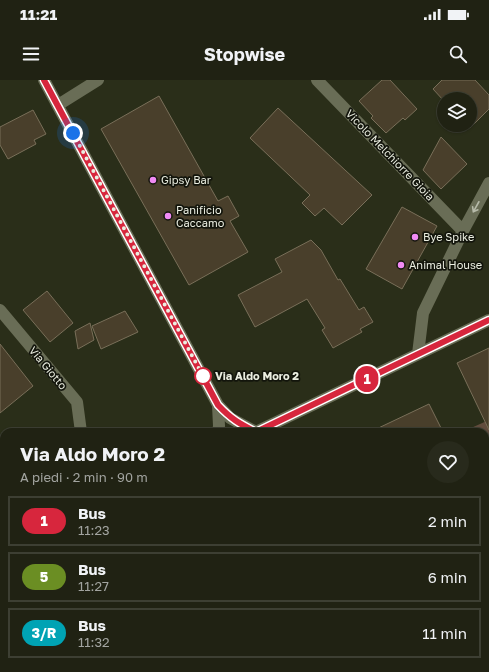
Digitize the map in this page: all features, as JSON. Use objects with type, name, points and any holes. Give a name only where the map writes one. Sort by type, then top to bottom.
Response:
[{"type":"street","points":[[44,80],[218,405],[230,418],[249,428]]},
{"type":"street","points":[[58,105],[98,80]]},
{"type":"street","name":"Vicolo Melchiorre Gioia","points":[[317,80],[463,231]]},
{"type":"street","points":[[418,354],[423,313],[463,231],[489,183]]},
{"type":"street","name":"Via Giotto","points":[[0,310],[77,402],[80,428]]},
{"type":"street","points":[[264,428],[489,320]]},
{"type":"street","points":[[218,405],[219,428]]},
{"type":"shaded area","points":[[489,420],[489,428],[471,428]]},
{"type":"building","points":[[382,80],[390,80],[417,109],[405,120],[403,118],[386,133],[371,118],[373,116],[359,101]]},
{"type":"building","points":[[442,80],[475,80],[489,95],[489,109],[477,121],[477,92],[437,92],[437,93],[433,89]]},
{"type":"building","points":[[159,96],[218,201],[228,196],[239,216],[230,221],[248,252],[189,285],[101,129]]},
{"type":"building","points":[[278,108],[372,195],[342,225],[324,208],[315,216],[302,203],[310,195],[250,138]]},
{"type":"building","points":[[33,110],[46,134],[34,140],[36,144],[8,159],[0,145],[0,127]]},
{"type":"building","points":[[441,137],[467,164],[441,189],[423,170]]},
{"type":"building","points":[[402,207],[437,226],[402,289],[366,269]]},
{"type":"building","points":[[311,240],[321,250],[338,280],[340,279],[359,310],[364,307],[373,322],[360,329],[362,332],[333,348],[322,330],[325,328],[307,299],[255,327],[238,295],[282,272],[275,259]]},
{"type":"building","points":[[47,291],[73,323],[50,342],[23,310]]},
{"type":"building","points":[[125,311],[138,332],[101,349],[92,326]]},
{"type":"building","points":[[90,323],[94,340],[78,349],[75,331]]},
{"type":"building","points":[[0,344],[33,386],[0,413]]},
{"type":"building","points":[[489,348],[489,428],[488,428],[457,363]]},
{"type":"building","points":[[429,404],[441,428],[378,428]]},
{"type":"bus line","name":"1","points":[[44,80],[218,405],[230,418],[248,428]]},
{"type":"bus line","name":"1","points":[[264,428],[489,320]]},
{"type":"place","name":"Gipsy Bar","points":[[153,180]]},
{"type":"place","name":"Panificio Caccamo","points":[[168,216]]},
{"type":"place","name":"Bye Spike","points":[[415,237]]},
{"type":"place","name":"Animal House","points":[[401,265]]},
{"type":"place","name":"Via Aldo Moro 2","points":[[203,376]]},
{"type":"route","points":[[73,133],[204,378],[203,376]]}]
